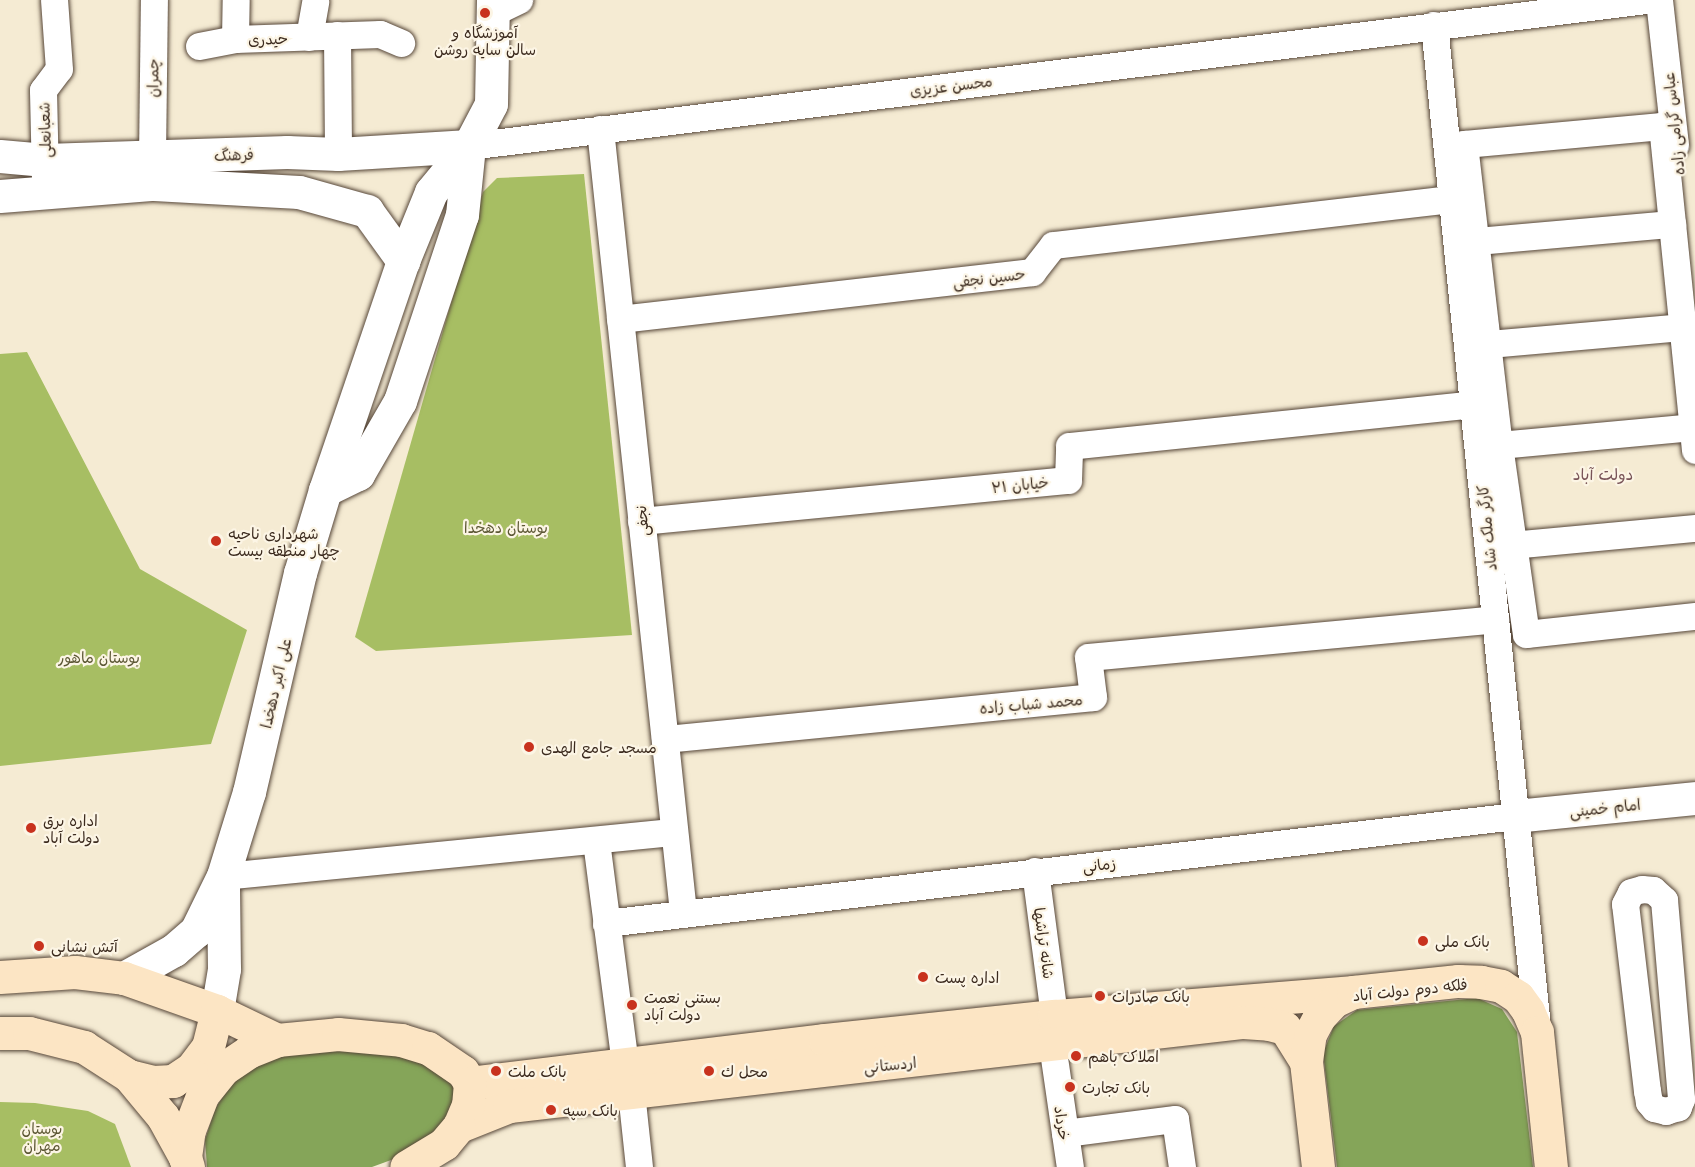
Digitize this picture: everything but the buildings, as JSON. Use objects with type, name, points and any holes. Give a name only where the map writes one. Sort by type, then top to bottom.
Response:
[{"type":"main road","points":[[0,977],[75,972],[124,978],[217,1011],[277,1040]]},
{"type":"main road","name":"فلکه دوم دولت آباد","points":[[1318,1167],[1306,1060],[1310,1034],[1319,1017],[1334,1001],[1353,992],[1458,981],[1501,986],[1518,997],[1528,1011],[1537,1032],[1551,1167]]},
{"type":"main road","name":"اردستانی","points":[[1053,1030],[1264,999],[1353,992]]},
{"type":"main road","points":[[129,1076],[153,1082],[173,1081],[192,1068],[208,1047],[217,1011]]},
{"type":"main road","name":"اردستانی","points":[[459,1126],[509,1106],[628,1079],[825,1040],[1244,1022],[1285,1028],[1306,1060]]},
{"type":"main road","points":[[0,1033],[29,1033],[84,1047],[129,1076],[163,1117],[186,1162]]},
{"type":"main road","points":[[186,1162],[189,1130],[203,1094],[224,1069],[248,1052],[277,1040],[338,1034],[402,1040],[428,1048],[463,1072],[470,1083],[468,1105],[459,1126],[444,1144],[406,1167]]},
{"type":"main road","name":"اردستانی","points":[[470,1083],[628,1079]]},
{"type":"street","name":"شعبانعلی","points":[[46,193],[43,90],[59,69],[54,0]]},
{"type":"street","name":"چمران","points":[[152,157],[154,0]]},
{"type":"street","points":[[235,39],[236,0]]},
{"type":"street","name":"محسن عزیزی","points":[[469,146],[1646,0]]},
{"type":"street","name":"عباس گرامی زاده","points":[[1659,0],[1685,147],[1692,317]]},
{"type":"street","points":[[309,37],[315,2]]},
{"type":"street","name":"علی اکبر دهخدا","points":[[224,876],[249,792],[300,573],[325,490],[403,261],[431,192],[469,146],[491,104],[502,4]]},
{"type":"street","name":"کارگر ملک شاد","points":[[1434,25],[1452,199],[1486,423],[1495,619],[1537,1032]]},
{"type":"street","name":"حیدری","points":[[200,46],[235,39],[380,34],[402,42]]},
{"type":"street","points":[[337,35],[338,154]]},
{"type":"street","points":[[1486,423],[1694,438],[1692,317],[1672,224],[1662,126],[1464,144],[1488,344],[1486,423],[1511,545],[1526,634],[1695,616]]},
{"type":"street","name":"نجفی","points":[[600,129],[683,912]]},
{"type":"street","name":"فرهنگ","points":[[0,156],[45,160],[287,152],[338,154],[469,146]]},
{"type":"street","name":"علی اکبر دهخدا","points":[[325,490],[358,474],[400,401],[462,214],[469,146]]},
{"type":"street","points":[[0,196],[154,184],[299,192],[368,211],[403,261]]},
{"type":"street","name":"حسین نجفی","points":[[620,319],[1032,272],[1053,245],[1452,199]]},
{"type":"street","points":[[1476,241],[1672,224]]},
{"type":"street","points":[[1488,344],[1692,317]]},
{"type":"street","name":"خیابان ۲۱","points":[[641,521],[1068,480],[1069,446],[1486,423]]},
{"type":"street","points":[[1511,545],[1695,528]]},
{"type":"street","name":"محمد شباب زاده","points":[[665,739],[1093,697],[1088,657],[1495,619]]},
{"type":"street","name":"امام خمینی","points":[[1515,816],[1695,798]]},
{"type":"street","name":"زمانی","points":[[606,923],[683,912],[1515,816]]},
{"type":"street","points":[[224,876],[674,832]]},
{"type":"street","points":[[596,841],[639,1167]]},
{"type":"street","name":"شانه تراشها","points":[[1035,871],[1053,1030]]},
{"type":"street","points":[[124,978],[174,950],[196,931],[224,876]]},
{"type":"street","points":[[217,1011],[224,969],[224,876]]},
{"type":"street","points":[[1642,889],[1653,890],[1664,900],[1687,1092],[1677,1107],[1666,1111],[1654,1108],[1647,1092],[1625,904],[1630,892],[1642,889]]},
{"type":"street","name":"خرداد","points":[[1053,1030],[1070,1167]]},
{"type":"street","points":[[1065,1133],[1175,1119],[1182,1167]]},
{"type":"green space","name":"بوستان دهخدا","points":[[584,174],[632,635],[376,651],[355,637],[483,192],[497,178]]},
{"type":"green space","name":"بوستان ماهور","points":[[27,352],[140,569],[247,630],[211,744],[0,766],[0,354]]},
{"type":"green space","points":[[1477,998],[1502,1009],[1517,1032],[1533,1167],[1337,1167],[1323,1053],[1334,1026],[1357,1010]]},
{"type":"green space","points":[[309,1049],[398,1053],[447,1073],[457,1090],[449,1120],[402,1156],[372,1167],[207,1167],[205,1140],[215,1109],[229,1087],[250,1068],[277,1055]]},
{"type":"green space","name":"بوستان مهران","points":[[0,1102],[35,1103],[88,1111],[115,1124],[131,1167],[0,1167]]},
{"type":"place","name":"آموزشگاه و سالن سایه روشن","points":[[485,13]]},
{"type":"place","name":"شهرداری ناحیه چهار منطقه بیست","points":[[216,541]]},
{"type":"place","name":"مسجد جامع الهدی","points":[[529,747]]},
{"type":"place","name":"اداره برق دولت آباد","points":[[31,828]]},
{"type":"place","name":"بانک ملی","points":[[1423,941]]},
{"type":"place","name":"آتش نشانی","points":[[39,946]]},
{"type":"place","name":"اداره پست","points":[[923,977]]},
{"type":"place","name":"بانک صادرات","points":[[1100,996]]},
{"type":"place","name":"بستنی نعمت دولت آباد","points":[[632,1005]]},
{"type":"place","name":"املاک باهم","points":[[1076,1056]]},
{"type":"place","name":"بانک ملت","points":[[496,1071]]},
{"type":"place","name":"محل ك","points":[[709,1071]]},
{"type":"place","name":"بانک تجارت","points":[[1070,1087]]},
{"type":"place","name":"بانک سپه","points":[[551,1110]]},
{"type":"district","name":"دولت آباد","points":[[1603,473]]}]
